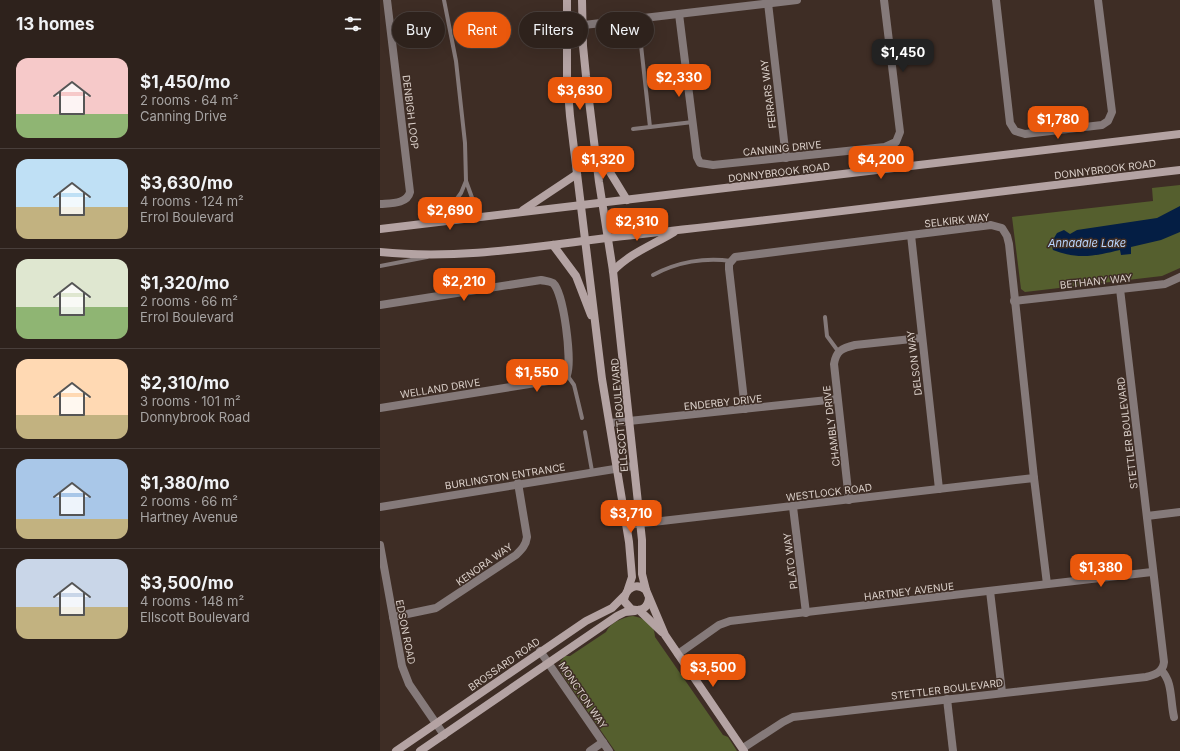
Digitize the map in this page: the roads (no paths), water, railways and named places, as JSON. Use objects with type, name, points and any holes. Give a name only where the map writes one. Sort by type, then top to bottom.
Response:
[{"type":"street","name":"DENBIGH LOOP","points":[[380,204],[403,201],[408,198],[410,192],[387,0]]},
{"type":"street","name":"ELLSCOTT BOULEVARD","points":[[567,0],[567,79],[602,379],[627,525],[632,577],[626,593]]},
{"type":"street","name":"ELLSCOTT BOULEVARD","points":[[582,0],[583,12]]},
{"type":"street","points":[[654,16],[797,0]]},
{"type":"street","name":"CANNING DRIVE","points":[[679,14],[697,157],[700,163],[713,165],[885,147],[896,142],[900,132],[884,0]]},
{"type":"street","points":[[996,0],[1010,123],[1015,131],[1024,134],[1102,125],[1108,121],[1112,112],[1098,0]]},
{"type":"street","name":"FERRARS WAY","points":[[768,4],[786,158]]},
{"type":"street","name":"ELLSCOTT BOULEVARD","points":[[583,48],[602,203],[613,271],[624,367],[628,422],[640,524],[642,574],[647,594],[665,635],[744,750]]},
{"type":"street","name":"DONNYBROOK ROAD","points":[[380,229],[1180,134]]},
{"type":"street","points":[[595,149],[627,200]]},
{"type":"street","name":"DONNYBROOK ROAD","points":[[380,252],[436,255],[483,254],[1180,170]]},
{"type":"street","points":[[517,213],[537,202],[577,174]]},
{"type":"street","name":"SELKIRK WAY","points":[[731,261],[735,257],[741,255],[991,225],[1002,228],[1007,236],[1047,584]]},
{"type":"street","points":[[613,271],[624,260],[655,244],[676,230]]},
{"type":"street","name":"DELSON WAY","points":[[911,235],[921,338],[939,489]]},
{"type":"street","points":[[553,246],[576,276],[597,331]]},
{"type":"street","points":[[731,261],[729,269],[745,409]]},
{"type":"street","name":"BETHANY WAY","points":[[1014,301],[1165,284],[1180,277]]},
{"type":"street","points":[[380,305],[541,280],[549,281],[554,284],[563,311],[570,362],[567,375]]},
{"type":"street","name":"STETTLER BOULEVARD","points":[[744,750],[782,722],[793,717],[1002,692],[1146,677],[1154,675],[1161,670],[1164,662],[1152,572],[1147,516],[1120,289]]},
{"type":"street","points":[[838,352],[844,348],[855,345],[921,338]]},
{"type":"street","name":"CHAMBLY DRIVE","points":[[838,352],[834,364],[849,500]]},
{"type":"street","name":"WELLAND DRIVE","points":[[380,408],[554,380],[567,375]]},
{"type":"street","name":"ENDERBY DRIVE","points":[[610,423],[837,399]]},
{"type":"street","name":"BURLINGTON ENTRANCE","points":[[380,507],[592,471],[633,466]]},
{"type":"street","name":"WESTLOCK ROAD","points":[[627,525],[794,507],[1034,478]]},
{"type":"street","name":"KENORA WAY","points":[[393,617],[436,608],[516,555],[522,549],[526,544],[528,537],[518,483]]},
{"type":"street","name":"PLATO WAY","points":[[794,507],[806,613]]},
{"type":"street","points":[[1147,516],[1180,512]]},
{"type":"street","name":"EDSON ROAD","points":[[380,545],[382,566],[405,675],[435,724],[444,735]]},
{"type":"street","name":"HARTNEY AVENUE","points":[[678,654],[725,622],[1152,572]]},
{"type":"street","points":[[420,751],[617,616],[637,611],[646,606],[647,594],[635,586],[626,593],[626,604],[637,611]]},
{"type":"street","points":[[990,591],[1002,692]]},
{"type":"street","name":"BROSSARD ROAD","points":[[396,751],[540,651],[586,621],[612,608],[626,593]]},
{"type":"street","name":"ELLSCOTT BOULEVARD","points":[[637,611],[665,635]]},
{"type":"street","name":"MONCTON WAY","points":[[540,651],[609,751]]},
{"type":"street","points":[[1161,670],[1169,679],[1174,717]]},
{"type":"street","points":[[947,699],[953,751]]},
{"type":"street","points":[[590,751],[603,742]]},
{"type":"lane","points":[[444,0],[456,61],[465,142],[466,181],[479,217]]},
{"type":"lane","points":[[641,48],[650,127]]},
{"type":"lane","points":[[633,129],[692,122]]},
{"type":"lane","points":[[440,222],[461,193],[466,181]]},
{"type":"lane","name":"DONNYBROOK ROAD","points":[[380,266],[400,264],[436,255]]},
{"type":"lane","points":[[653,275],[675,264],[719,259],[731,261]]},
{"type":"lane","points":[[825,317],[827,336],[838,352]]},
{"type":"lane","points":[[567,375],[574,385],[582,418]]},
{"type":"lane","points":[[585,432],[592,471]]},
{"type":"water","name":"Annadale Lake","points":[[1180,206],[1180,232],[1161,240],[1131,247],[1131,254],[1121,255],[1120,250],[1079,256],[1053,250],[1051,243],[1057,233],[1064,230],[1070,234],[1077,230],[1157,218]]}]
